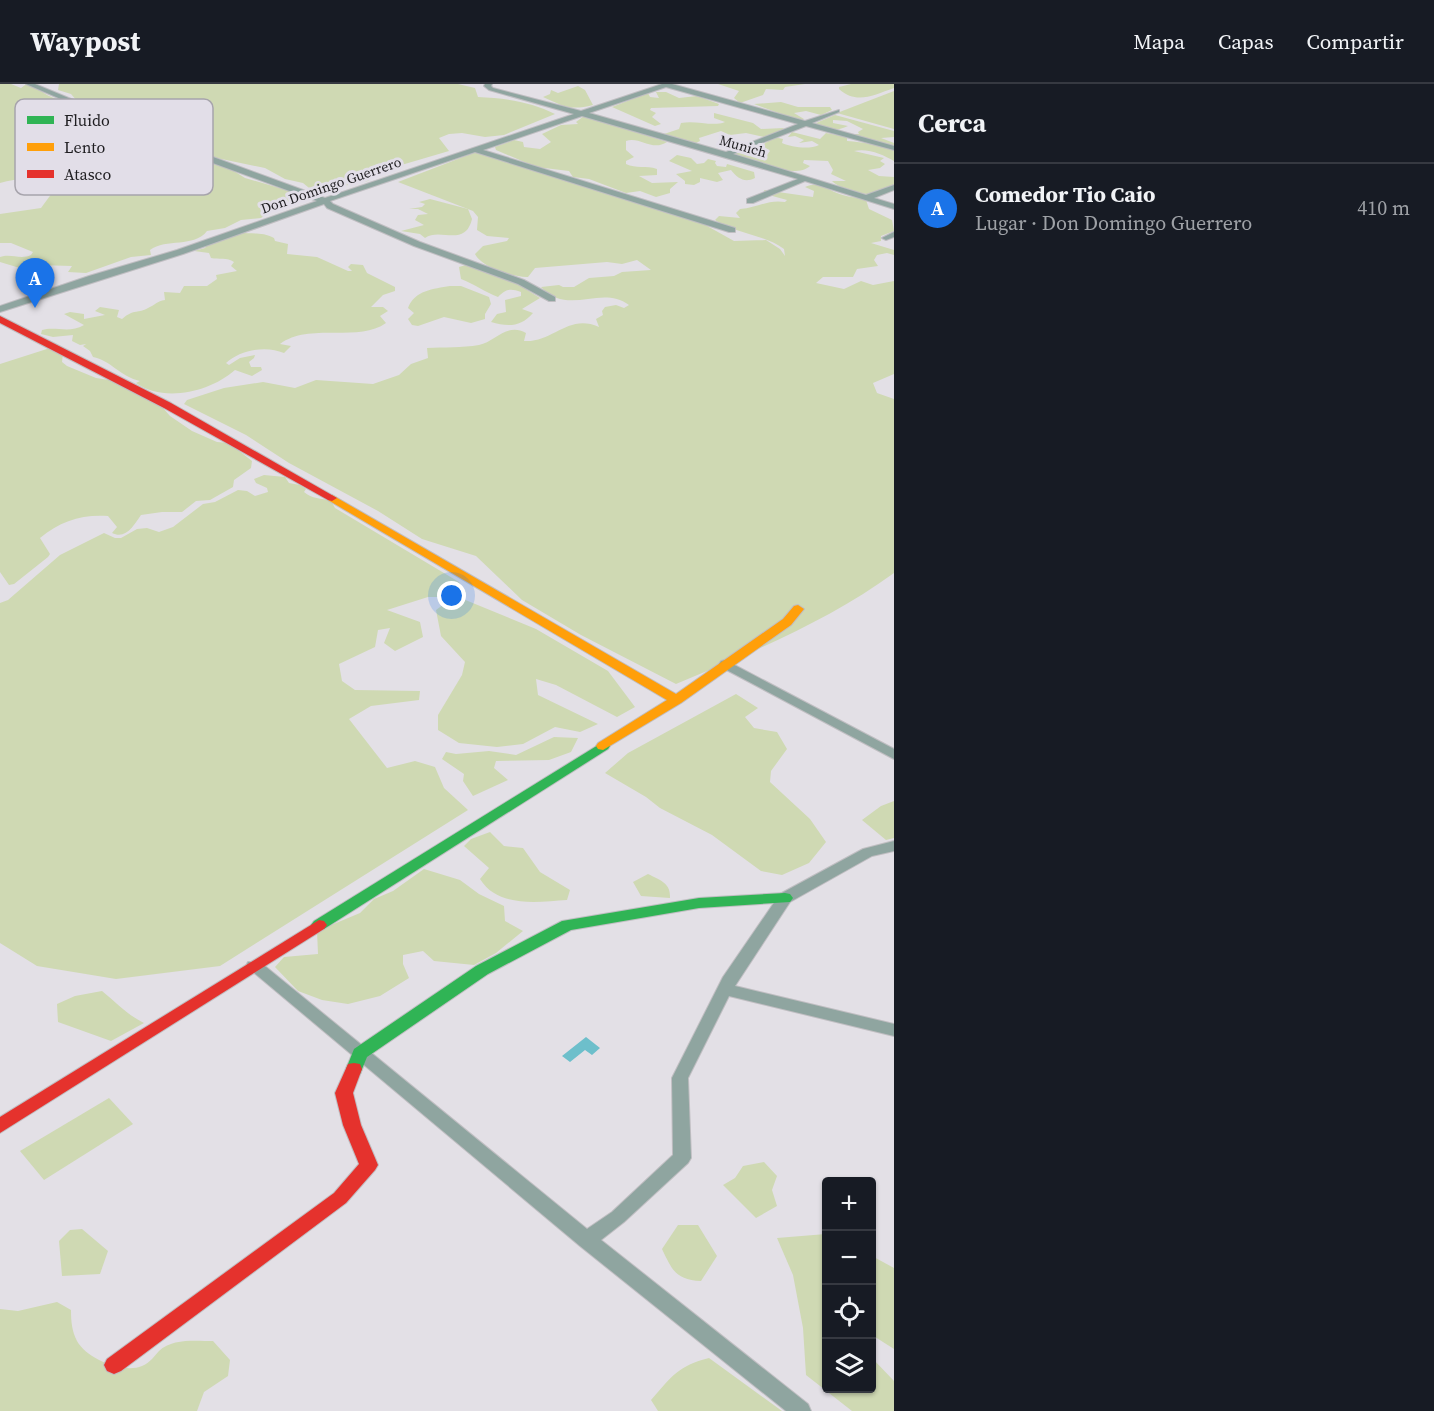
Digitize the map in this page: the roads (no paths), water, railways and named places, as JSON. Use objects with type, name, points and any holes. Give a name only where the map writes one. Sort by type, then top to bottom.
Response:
[{"type":"street","points":[[29,84],[65,99]]},
{"type":"street","name":"Munich","points":[[489,84],[487,86],[491,89],[583,113],[806,178],[894,207]]},
{"type":"street","points":[[644,84],[664,86],[894,148]]},
{"type":"street","name":"Don Domingo Guerrero","points":[[0,309],[180,252],[664,86]]},
{"type":"street","points":[[725,155],[837,111]]},
{"type":"street","points":[[476,150],[732,230]]},
{"type":"street","points":[[213,160],[326,201],[330,206],[366,222],[521,282],[552,299]]},
{"type":"street","points":[[750,201],[806,178]]},
{"type":"street","points":[[867,198],[894,187]]},
{"type":"street","points":[[0,319],[104,370],[221,433],[676,700]]},
{"type":"street","points":[[0,1126],[676,700],[787,622],[798,609]]},
{"type":"street","points":[[725,664],[894,755]]},
{"type":"street","points":[[114,1365],[340,1198],[369,1166],[352,1125],[344,1093],[360,1053],[482,970],[567,925],[699,903],[785,898],[868,852],[894,846]]},
{"type":"street","points":[[587,1240],[618,1217],[682,1158],[680,1078],[725,989],[785,898]]},
{"type":"street","points":[[254,966],[587,1240],[801,1411]]},
{"type":"street","points":[[725,989],[894,1029]]},
{"type":"water","points":[[586,1037],[600,1048],[592,1055],[585,1050],[570,1062],[562,1056]]},
{"type":"place","name":"Comedor Tio Caio","points":[[35,308]]}]
